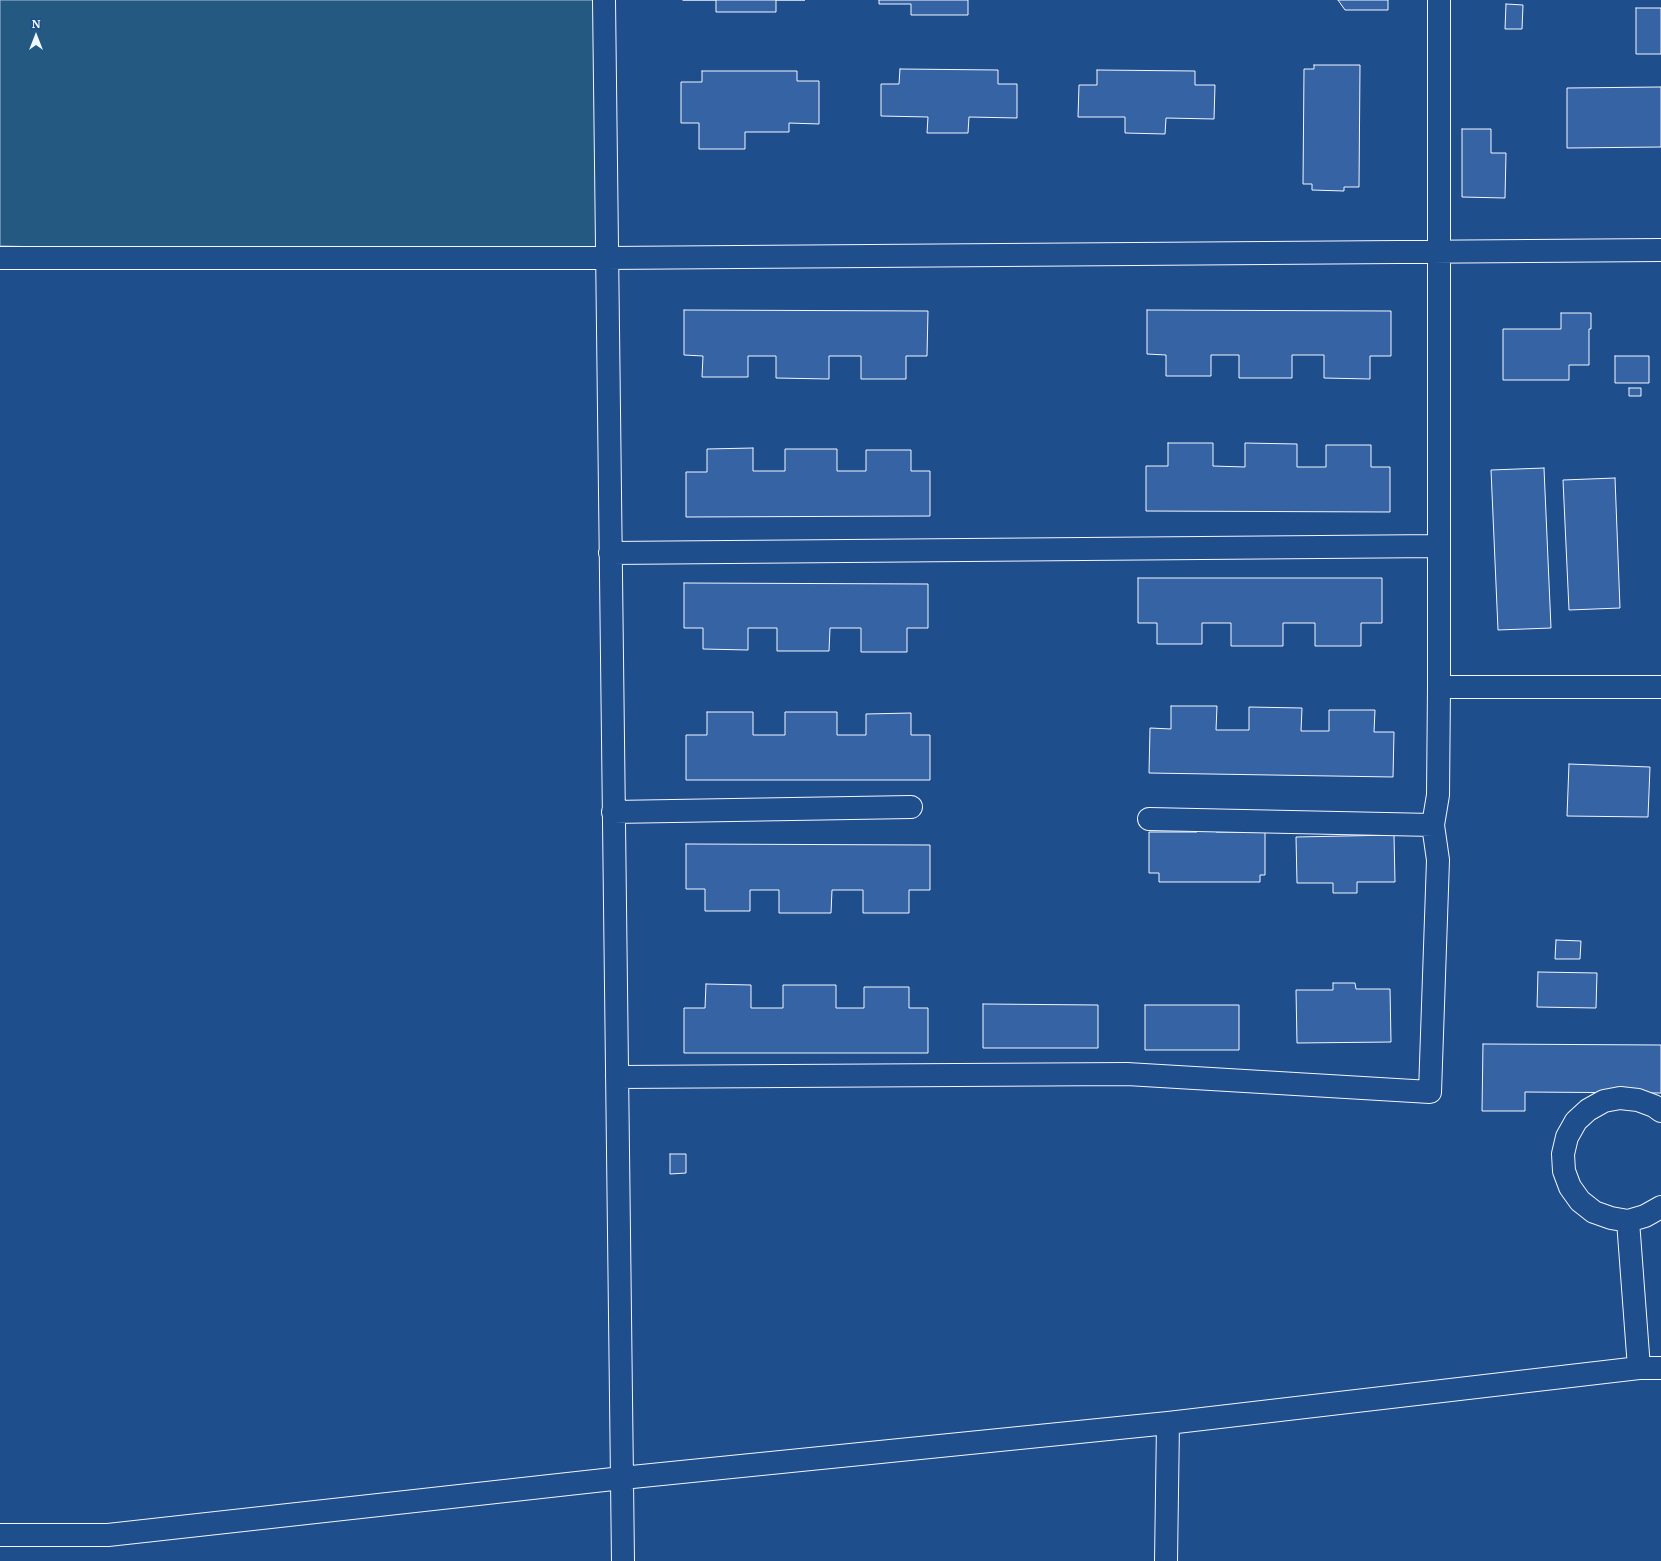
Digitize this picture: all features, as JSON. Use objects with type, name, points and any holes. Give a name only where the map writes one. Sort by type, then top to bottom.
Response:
[{"type":"street","points":[[604,0],[623,1561]]},
{"type":"street","points":[[617,1077],[1127,1074],[1430,1092],[1438,860],[1433,825],[1438,795],[1440,687],[1439,0]]},
{"type":"street","points":[[0,258],[607,258],[1661,250]]},
{"type":"street","points":[[610,553],[1440,546]]},
{"type":"street","points":[[1440,687],[1661,687]]},
{"type":"street","points":[[614,812],[911,807]]},
{"type":"street","points":[[1150,819],[1433,825]]},
{"type":"street","points":[[1661,1111],[1654,1106],[1638,1100],[1620,1098],[1604,1101],[1588,1110],[1576,1122],[1567,1137],[1563,1154],[1564,1171],[1570,1187],[1580,1201],[1594,1212],[1611,1218],[1628,1221],[1645,1216],[1661,1207]]},
{"type":"street","points":[[1628,1221],[1639,1368]]},
{"type":"street","points":[[0,1535],[108,1535],[622,1478],[1168,1423],[1639,1368],[1661,1368]]},
{"type":"street","points":[[1166,1561],[1168,1423]]},
{"type":"shaded area","points":[[0,0],[604,0],[607,258],[0,246]]},
{"type":"building","points":[[716,0],[776,0],[776,12],[716,12]]},
{"type":"building","points":[[879,0],[968,0],[968,15],[911,15],[911,4],[879,4]]},
{"type":"building","points":[[1338,0],[1388,0],[1388,10],[1345,10]]},
{"type":"building","points":[[1506,4],[1523,5],[1522,29],[1505,29]]},
{"type":"building","points":[[1636,8],[1661,8],[1661,54],[1636,54]]},
{"type":"building","points":[[1314,65],[1360,65],[1359,187],[1344,187],[1344,191],[1312,190],[1312,184],[1303,184],[1304,69],[1314,69]]},
{"type":"building","points":[[900,69],[998,70],[998,84],[1017,84],[1017,118],[969,117],[968,133],[927,133],[928,117],[881,116],[881,84],[899,84]]},
{"type":"building","points":[[1097,70],[1195,71],[1195,85],[1215,85],[1214,119],[1166,118],[1165,134],[1125,133],[1125,117],[1078,117],[1079,85],[1097,85]]},
{"type":"building","points":[[702,71],[797,71],[797,81],[819,81],[819,124],[789,123],[789,132],[745,132],[745,149],[699,149],[699,123],[681,123],[681,82],[702,82]]},
{"type":"building","points":[[1661,87],[1661,147],[1567,148],[1567,88]]},
{"type":"building","points":[[1462,129],[1491,129],[1491,153],[1506,153],[1505,198],[1462,197]]},
{"type":"building","points":[[684,310],[928,311],[927,356],[906,356],[906,379],[861,379],[861,356],[829,356],[829,379],[776,378],[776,356],[748,356],[748,377],[702,377],[703,356],[684,355]]},
{"type":"building","points":[[1147,310],[1391,311],[1391,356],[1370,356],[1370,379],[1324,378],[1324,355],[1292,355],[1292,378],[1239,378],[1239,355],[1211,355],[1211,376],[1166,376],[1166,355],[1147,354]]},
{"type":"building","points":[[1561,313],[1591,313],[1591,329],[1589,329],[1589,365],[1569,365],[1569,380],[1503,380],[1503,329],[1561,329]]},
{"type":"building","points":[[1615,356],[1649,356],[1649,383],[1615,383]]},
{"type":"building","points":[[1629,388],[1641,388],[1641,396],[1629,396]]},
{"type":"building","points":[[1168,443],[1213,443],[1213,466],[1245,467],[1245,443],[1297,444],[1297,467],[1326,467],[1326,445],[1371,445],[1371,467],[1390,467],[1390,512],[1146,511],[1146,466],[1168,466]]},
{"type":"building","points":[[753,448],[753,471],[785,471],[785,449],[837,449],[837,471],[866,471],[866,450],[911,450],[911,471],[930,471],[930,516],[686,517],[686,472],[707,472],[707,449]]},
{"type":"building","points":[[1544,468],[1551,628],[1498,630],[1491,470]]},
{"type":"building","points":[[1615,478],[1620,608],[1569,610],[1563,480]]},
{"type":"building","points":[[1138,578],[1382,578],[1382,623],[1361,623],[1361,646],[1315,646],[1315,623],[1283,623],[1283,646],[1231,646],[1231,623],[1202,623],[1202,644],[1157,644],[1157,623],[1138,623]]},
{"type":"building","points":[[684,583],[928,584],[928,628],[907,628],[907,652],[861,652],[861,628],[830,628],[829,651],[777,651],[777,628],[748,628],[748,650],[703,649],[703,628],[684,628]]},
{"type":"building","points":[[1171,706],[1217,706],[1216,730],[1249,730],[1249,707],[1302,708],[1301,731],[1329,731],[1329,710],[1375,710],[1374,732],[1394,732],[1393,777],[1149,773],[1150,728],[1171,729]]},
{"type":"building","points":[[707,712],[753,712],[753,735],[785,735],[785,712],[837,712],[837,735],[866,735],[866,714],[911,713],[911,735],[930,735],[930,780],[686,780],[686,735],[707,735]]},
{"type":"building","points":[[1569,764],[1650,767],[1648,817],[1567,816]]},
{"type":"building","points":[[1197,824],[1216,824],[1216,832],[1265,832],[1265,875],[1260,875],[1260,882],[1159,882],[1159,873],[1149,873],[1149,832],[1197,832]]},
{"type":"building","points":[[1394,835],[1395,882],[1357,882],[1357,893],[1333,893],[1333,883],[1297,883],[1296,837]]},
{"type":"building","points":[[686,844],[930,845],[930,890],[909,890],[909,913],[863,913],[863,890],[832,890],[831,913],[779,913],[779,890],[750,890],[750,911],[705,911],[705,889],[686,889]]},
{"type":"building","points":[[1556,940],[1581,941],[1580,959],[1555,959]]},
{"type":"building","points":[[1538,972],[1597,973],[1596,1008],[1537,1007]]},
{"type":"building","points":[[1333,983],[1355,983],[1356,989],[1390,989],[1391,1042],[1297,1043],[1296,990],[1333,990]]},
{"type":"building","points":[[706,984],[751,985],[751,1008],[783,1008],[783,985],[836,985],[836,1008],[864,1008],[864,987],[909,987],[909,1008],[928,1008],[928,1053],[684,1053],[684,1008],[705,1008]]},
{"type":"building","points":[[983,1004],[1098,1005],[1098,1048],[983,1048]]},
{"type":"building","points":[[1145,1005],[1239,1005],[1239,1050],[1145,1050]]},
{"type":"building","points":[[1483,1044],[1661,1045],[1661,1093],[1525,1092],[1525,1111],[1482,1111]]},
{"type":"building","points":[[670,1154],[686,1154],[686,1173],[670,1174]]}]
